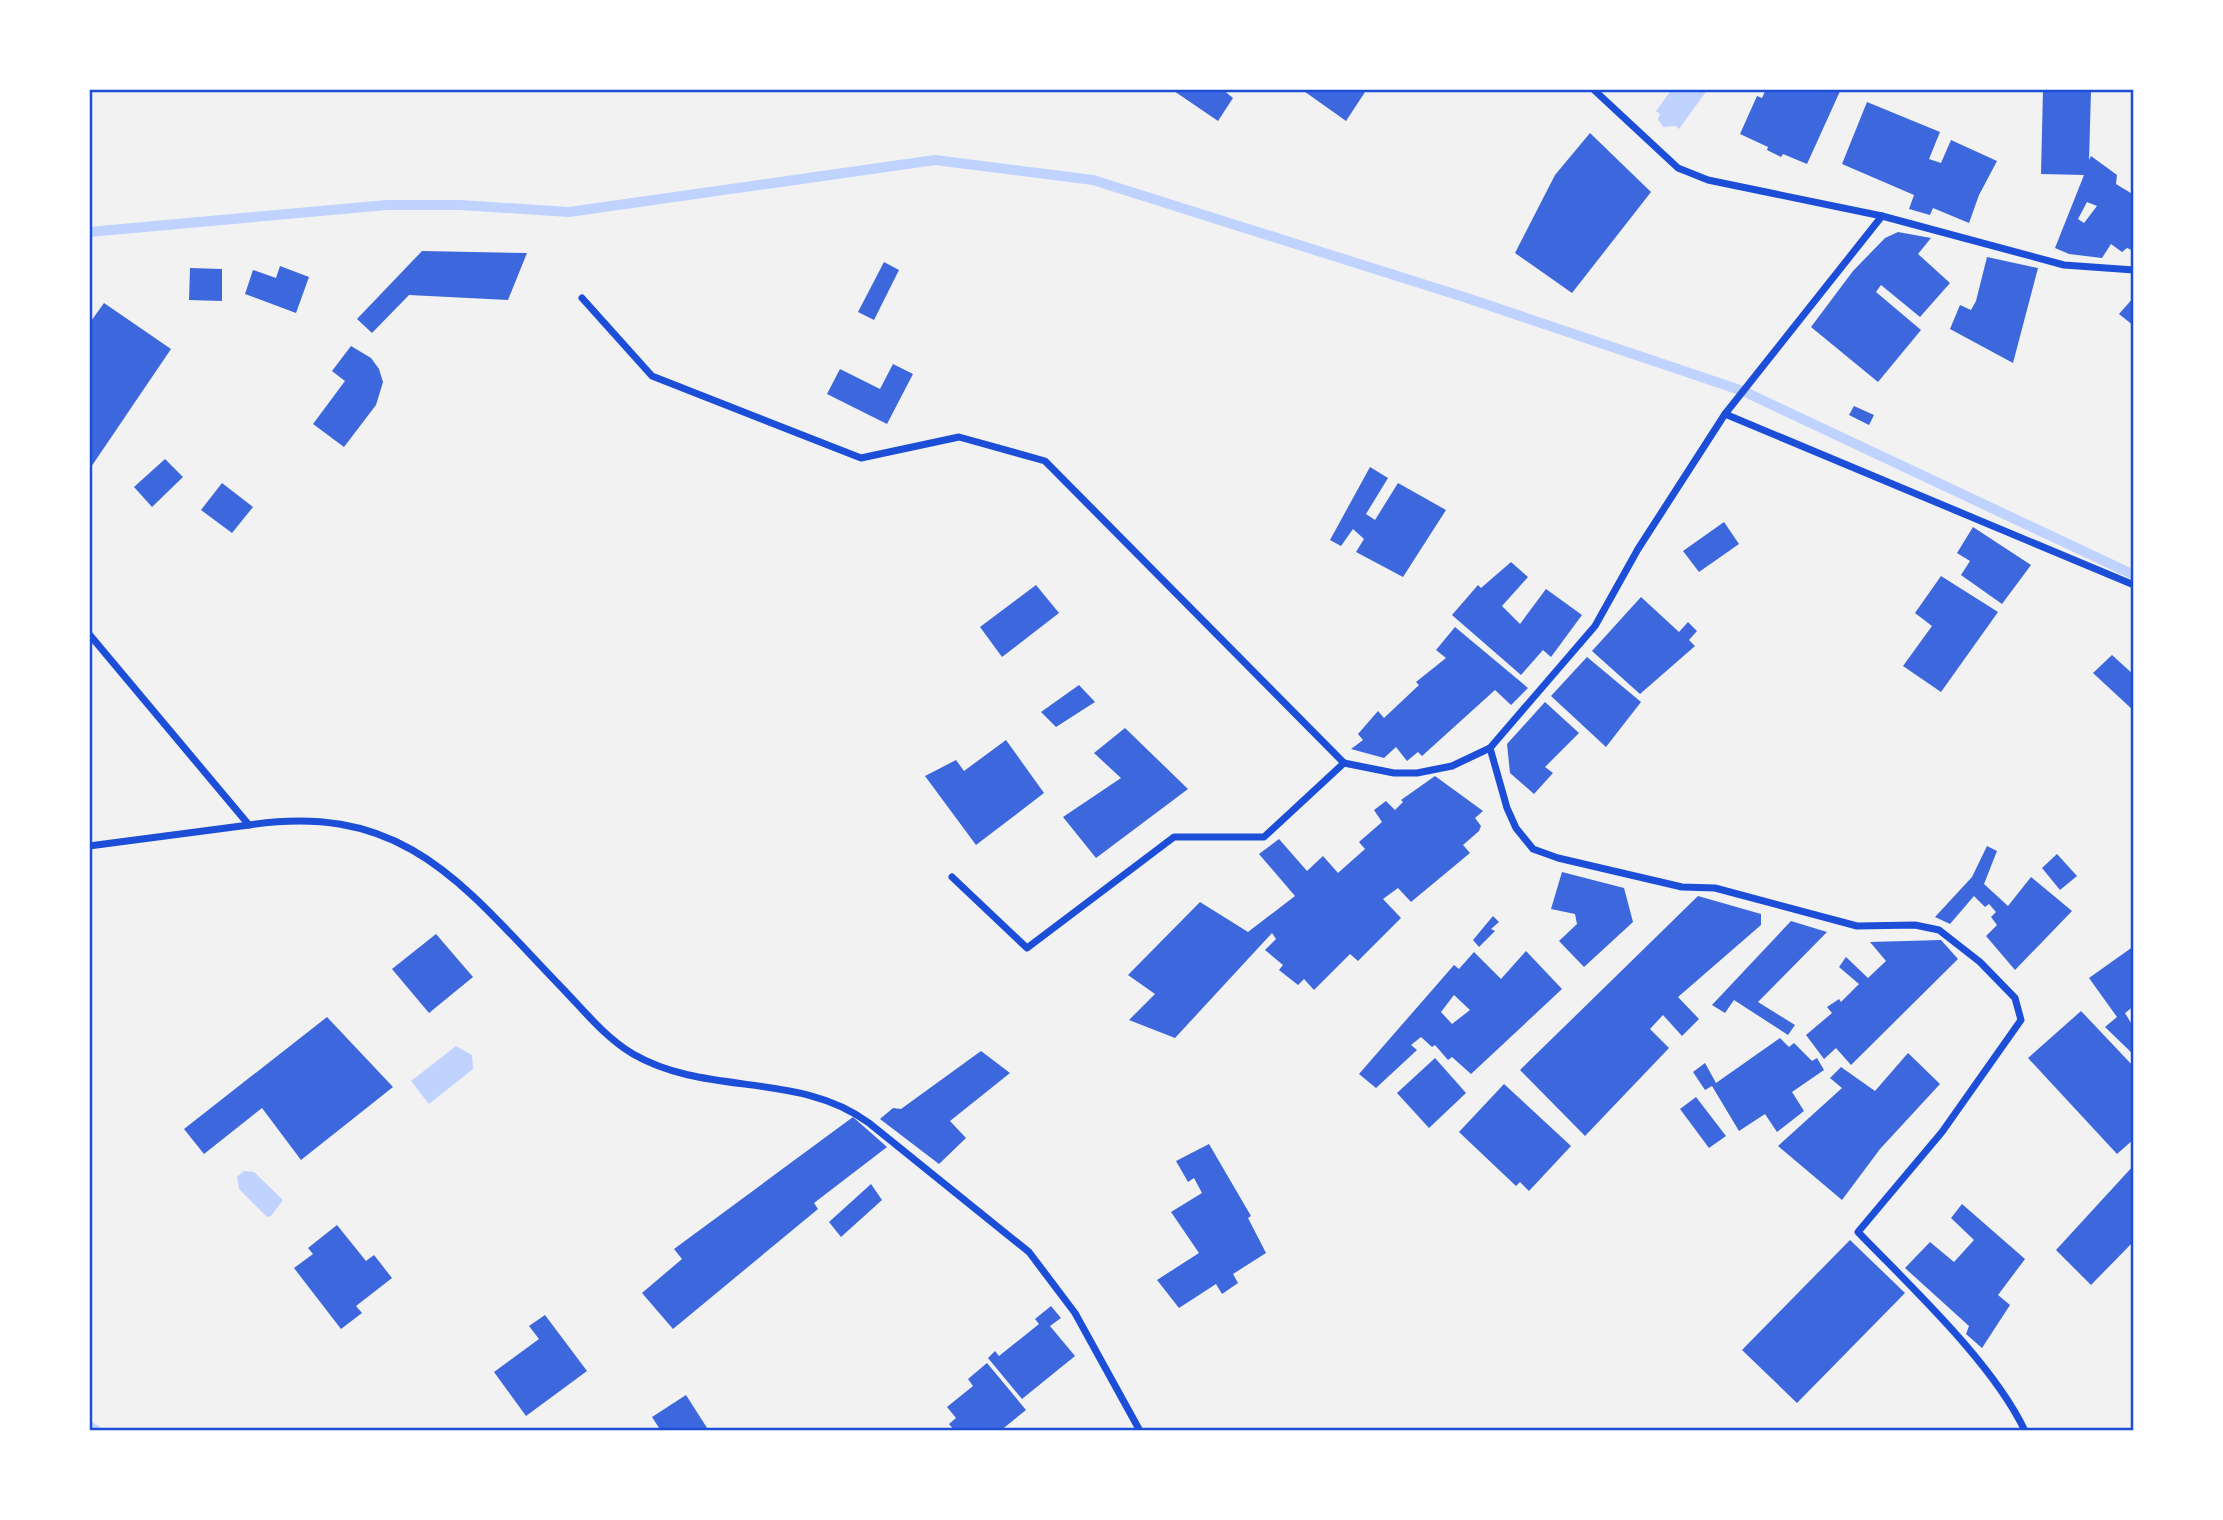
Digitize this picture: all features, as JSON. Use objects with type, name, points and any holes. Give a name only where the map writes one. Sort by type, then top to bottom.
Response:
[{"type":"street","points":[[1593,89],[1678,168],[1709,180],[1882,216],[2064,265],[2134,270]]},
{"type":"street","points":[[582,298],[652,376],[862,458],[959,437],[1045,461],[1344,763],[1394,773],[1417,773],[1452,766],[1490,748],[1595,626],[1638,549],[1725,414],[1882,216]]},
{"type":"street","points":[[1725,414],[2134,585]]},
{"type":"street","points":[[89,634],[249,825]]},
{"type":"street","points":[[1490,748],[1512,818],[1533,849],[1558,858],[1682,887],[1715,888],[1857,926],[1915,926],[1939,930],[1980,962],[2015,998],[2021,1020],[1942,1132],[1858,1232],[1933,1310],[1994,1382],[2025,1431]]},
{"type":"street","points":[[952,877],[1027,948],[1174,837],[1264,837],[1344,763]]},
{"type":"street","points":[[89,846],[286,820],[334,822],[367,829],[426,856],[456,878],[602,1030],[632,1053],[663,1069],[701,1078],[789,1089],[849,1108],[1029,1252],[1075,1313],[1140,1431]]},
{"type":"water","points":[[1672,89],[1708,89],[1679,129],[1676,126],[1663,127],[1658,119],[1660,114],[1656,111]]},
{"type":"water","points":[[456,1046],[472,1055],[473,1069],[429,1104],[411,1081]]},
{"type":"water","points":[[244,1171],[254,1172],[283,1200],[271,1216],[267,1217],[239,1189],[237,1177]]},
{"type":"building","points":[[1171,89],[1222,89],[1233,98],[1218,121]]},
{"type":"building","points":[[1301,89],[1367,89],[1346,121]]},
{"type":"building","points":[[1766,89],[1841,89],[1807,164],[1783,154],[1781,157],[1767,150],[1768,147],[1740,134],[1757,96],[1762,98]]},
{"type":"building","points":[[2043,89],[2091,91],[2089,160],[2091,156],[2117,175],[2116,184],[2134,195],[2134,251],[2127,248],[2122,252],[2111,244],[2102,258],[2069,254],[2055,248],[2084,175],[2041,174]],"holes":[[[2087,202],[2097,206],[2084,223],[2078,219]]]},
{"type":"building","points":[[1867,102],[1940,132],[1929,159],[1941,163],[1951,140],[1997,161],[1979,195],[1969,223],[1933,208],[1930,215],[1909,209],[1914,195],[1842,164]]},
{"type":"building","points":[[1590,133],[1651,192],[1572,293],[1515,253],[1555,175]]},
{"type":"building","points":[[1898,232],[1931,238],[1918,254],[1950,283],[1920,317],[1881,285],[1876,292],[1921,330],[1878,382],[1811,327],[1853,271],[1885,238]]},
{"type":"building","points":[[422,251],[527,253],[508,300],[409,295],[372,333],[357,319]]},
{"type":"building","points":[[1987,257],[2038,268],[2013,363],[1950,329],[1960,305],[1971,310],[1976,301]]},
{"type":"building","points":[[884,262],[899,270],[874,320],[858,312]]},
{"type":"building","points":[[280,266],[309,277],[296,313],[245,294],[253,270],[276,278]]},
{"type":"building","points":[[190,268],[222,269],[222,301],[189,300]]},
{"type":"building","points":[[2134,297],[2134,326],[2119,314]]},
{"type":"building","points":[[104,303],[171,349],[89,470],[89,324]]},
{"type":"building","points":[[351,346],[371,358],[379,369],[383,382],[376,405],[344,447],[313,424],[345,381],[332,371]]},
{"type":"building","points":[[893,364],[913,374],[887,424],[827,394],[840,369],[880,389]]},
{"type":"building","points":[[1854,406],[1874,415],[1869,425],[1849,415]]},
{"type":"building","points":[[165,459],[183,477],[152,507],[134,487]]},
{"type":"building","points":[[1370,467],[1388,478],[1366,514],[1375,520],[1398,483],[1446,510],[1403,577],[1356,552],[1364,539],[1353,529],[1341,546],[1330,540]]},
{"type":"building","points":[[222,483],[253,507],[232,533],[201,510]]},
{"type":"building","points":[[1724,522],[1739,544],[1699,572],[1683,551]]},
{"type":"building","points":[[1973,527],[2031,565],[2002,604],[1961,575],[1970,561],[1957,553]]},
{"type":"building","points":[[1511,562],[1528,577],[1502,606],[1520,624],[1546,589],[1582,615],[1551,657],[1543,650],[1521,675],[1452,615],[1478,585],[1481,588]]},
{"type":"building","points":[[1941,576],[1998,612],[1941,692],[1903,666],[1932,626],[1915,613]]},
{"type":"building","points":[[1036,585],[1059,613],[1002,657],[980,627]]},
{"type":"building","points":[[1641,597],[1679,632],[1688,622],[1697,631],[1689,640],[1695,646],[1640,694],[1592,651]]},
{"type":"building","points":[[1455,627],[1528,688],[1511,705],[1495,690],[1422,756],[1418,752],[1407,761],[1396,747],[1384,758],[1351,749],[1363,740],[1358,734],[1378,711],[1384,718],[1419,685],[1416,682],[1446,658],[1436,650]]},
{"type":"building","points":[[2112,655],[2134,675],[2134,711],[2093,673]]},
{"type":"building","points":[[1587,657],[1641,702],[1606,747],[1551,696]]},
{"type":"building","points":[[1079,685],[1095,702],[1056,727],[1041,712]]},
{"type":"building","points":[[1545,702],[1579,733],[1545,767],[1553,773],[1534,794],[1510,773],[1507,744]]},
{"type":"building","points":[[1125,728],[1188,789],[1096,858],[1063,817],[1121,778],[1094,753]]},
{"type":"building","points":[[1006,740],[1044,793],[976,845],[925,776],[956,760],[964,771]]},
{"type":"building","points":[[1435,776],[1483,811],[1475,818],[1481,826],[1479,831],[1463,845],[1470,853],[1411,902],[1398,888],[1383,899],[1401,918],[1358,961],[1350,954],[1314,990],[1304,979],[1298,985],[1279,970],[1283,965],[1265,950],[1276,939],[1272,933],[1175,1038],[1129,1020],[1155,994],[1128,975],[1200,902],[1248,932],[1295,896],[1259,854],[1279,839],[1307,871],[1323,856],[1338,873],[1365,849],[1359,842],[1382,822],[1374,810],[1386,801],[1395,810],[1403,802],[1401,800]]},
{"type":"building","points":[[1987,846],[1997,851],[1984,884],[2008,906],[2031,877],[2072,911],[2015,970],[1986,936],[1997,925],[1991,917],[1996,912],[1989,904],[1985,907],[1974,896],[1950,924],[1935,917],[1972,877]]},
{"type":"building","points":[[2057,854],[2077,876],[2060,890],[2042,868]]},
{"type":"building","points":[[1562,872],[1624,888],[1633,922],[1584,967],[1559,941],[1577,924],[1575,914],[1551,909]]},
{"type":"building","points":[[1698,896],[1761,914],[1761,925],[1678,997],[1699,1019],[1682,1036],[1663,1015],[1650,1029],[1669,1048],[1585,1136],[1520,1070]]},
{"type":"building","points":[[1493,916],[1499,922],[1491,929],[1495,931],[1479,947],[1473,940]]},
{"type":"building","points":[[1791,921],[1827,932],[1758,1002],[1795,1025],[1788,1035],[1734,1000],[1725,1013],[1712,1005]]},
{"type":"building","points":[[436,934],[473,977],[429,1013],[392,969]]},
{"type":"building","points":[[1941,940],[1958,959],[1851,1065],[1836,1048],[1824,1059],[1806,1035],[1832,1013],[1827,1007],[1839,999],[1841,1002],[1859,984],[1839,967],[1846,957],[1868,978],[1886,961],[1870,942]]},
{"type":"building","points":[[2134,946],[2134,1006],[2125,1013],[2134,1028],[2134,1055],[2105,1027],[2117,1017],[2089,978]]},
{"type":"building","points":[[1526,951],[1562,989],[1471,1074],[1452,1057],[1448,1060],[1435,1045],[1432,1047],[1421,1037],[1411,1045],[1417,1050],[1376,1088],[1359,1074],[1454,965],[1459,969],[1474,952],[1501,979]],"holes":[[[1454,995],[1470,1010],[1452,1024],[1441,1012]]]},
{"type":"building","points":[[2081,1011],[2134,1067],[2134,1139],[2117,1154],[2028,1058]]},
{"type":"building","points":[[327,1017],[393,1087],[301,1160],[262,1108],[204,1154],[184,1129]]},
{"type":"building","points":[[1780,1038],[1789,1047],[1794,1043],[1812,1061],[1817,1058],[1824,1070],[1792,1092],[1804,1111],[1777,1132],[1765,1114],[1739,1131],[1712,1086],[1705,1090],[1693,1072],[1705,1063],[1716,1083]]},
{"type":"building","points":[[981,1051],[1010,1073],[950,1121],[966,1138],[939,1164],[880,1119],[893,1108],[901,1109]]},
{"type":"building","points":[[1908,1053],[1940,1084],[1880,1149],[1842,1200],[1778,1146],[1842,1088],[1830,1078],[1841,1067],[1875,1091]]},
{"type":"building","points":[[1435,1058],[1466,1093],[1429,1128],[1397,1093]]},
{"type":"building","points":[[1504,1084],[1571,1146],[1529,1191],[1520,1182],[1516,1186],[1459,1132]]},
{"type":"building","points":[[1696,1097],[1726,1136],[1709,1148],[1680,1109]]},
{"type":"building","points":[[853,1117],[887,1147],[814,1203],[818,1209],[673,1329],[642,1293],[682,1259],[674,1249]]},
{"type":"building","points":[[1209,1144],[1251,1216],[1248,1218],[1266,1253],[1233,1274],[1238,1283],[1222,1294],[1216,1284],[1179,1308],[1157,1280],[1199,1253],[1171,1212],[1202,1193],[1194,1178],[1188,1182],[1176,1161]]},
{"type":"building","points":[[2134,1165],[2134,1241],[2091,1285],[2056,1250]]},
{"type":"building","points":[[871,1184],[882,1200],[841,1237],[829,1222]]},
{"type":"building","points":[[1962,1204],[2025,1259],[1998,1295],[2010,1305],[1982,1348],[1966,1334],[1969,1326],[1905,1268],[1930,1242],[1954,1262],[1974,1240],[1951,1218]]},
{"type":"building","points":[[337,1225],[366,1261],[374,1255],[392,1278],[356,1306],[362,1313],[341,1329],[294,1268],[313,1254],[308,1248]]},
{"type":"building","points":[[1850,1240],[1905,1293],[1797,1403],[1742,1350]]},
{"type":"building","points":[[1051,1306],[1061,1318],[1050,1326],[1075,1356],[1022,1399],[988,1358],[995,1351],[999,1356],[1039,1324],[1035,1319]]},
{"type":"building","points":[[545,1315],[587,1371],[526,1416],[494,1372],[539,1339],[529,1326]]},
{"type":"building","points":[[987,1363],[1026,1410],[1000,1431],[955,1431],[949,1424],[956,1418],[947,1407],[973,1386],[968,1379]]},
{"type":"building","points":[[686,1395],[709,1431],[661,1431],[652,1417]]},
{"type":"waterway","points":[[89,232],[387,205],[460,205],[569,212],[935,160],[1093,180],[1467,298],[1743,391],[2134,575]]},
{"type":"waterway","points":[[89,1426],[97,1431]]}]
